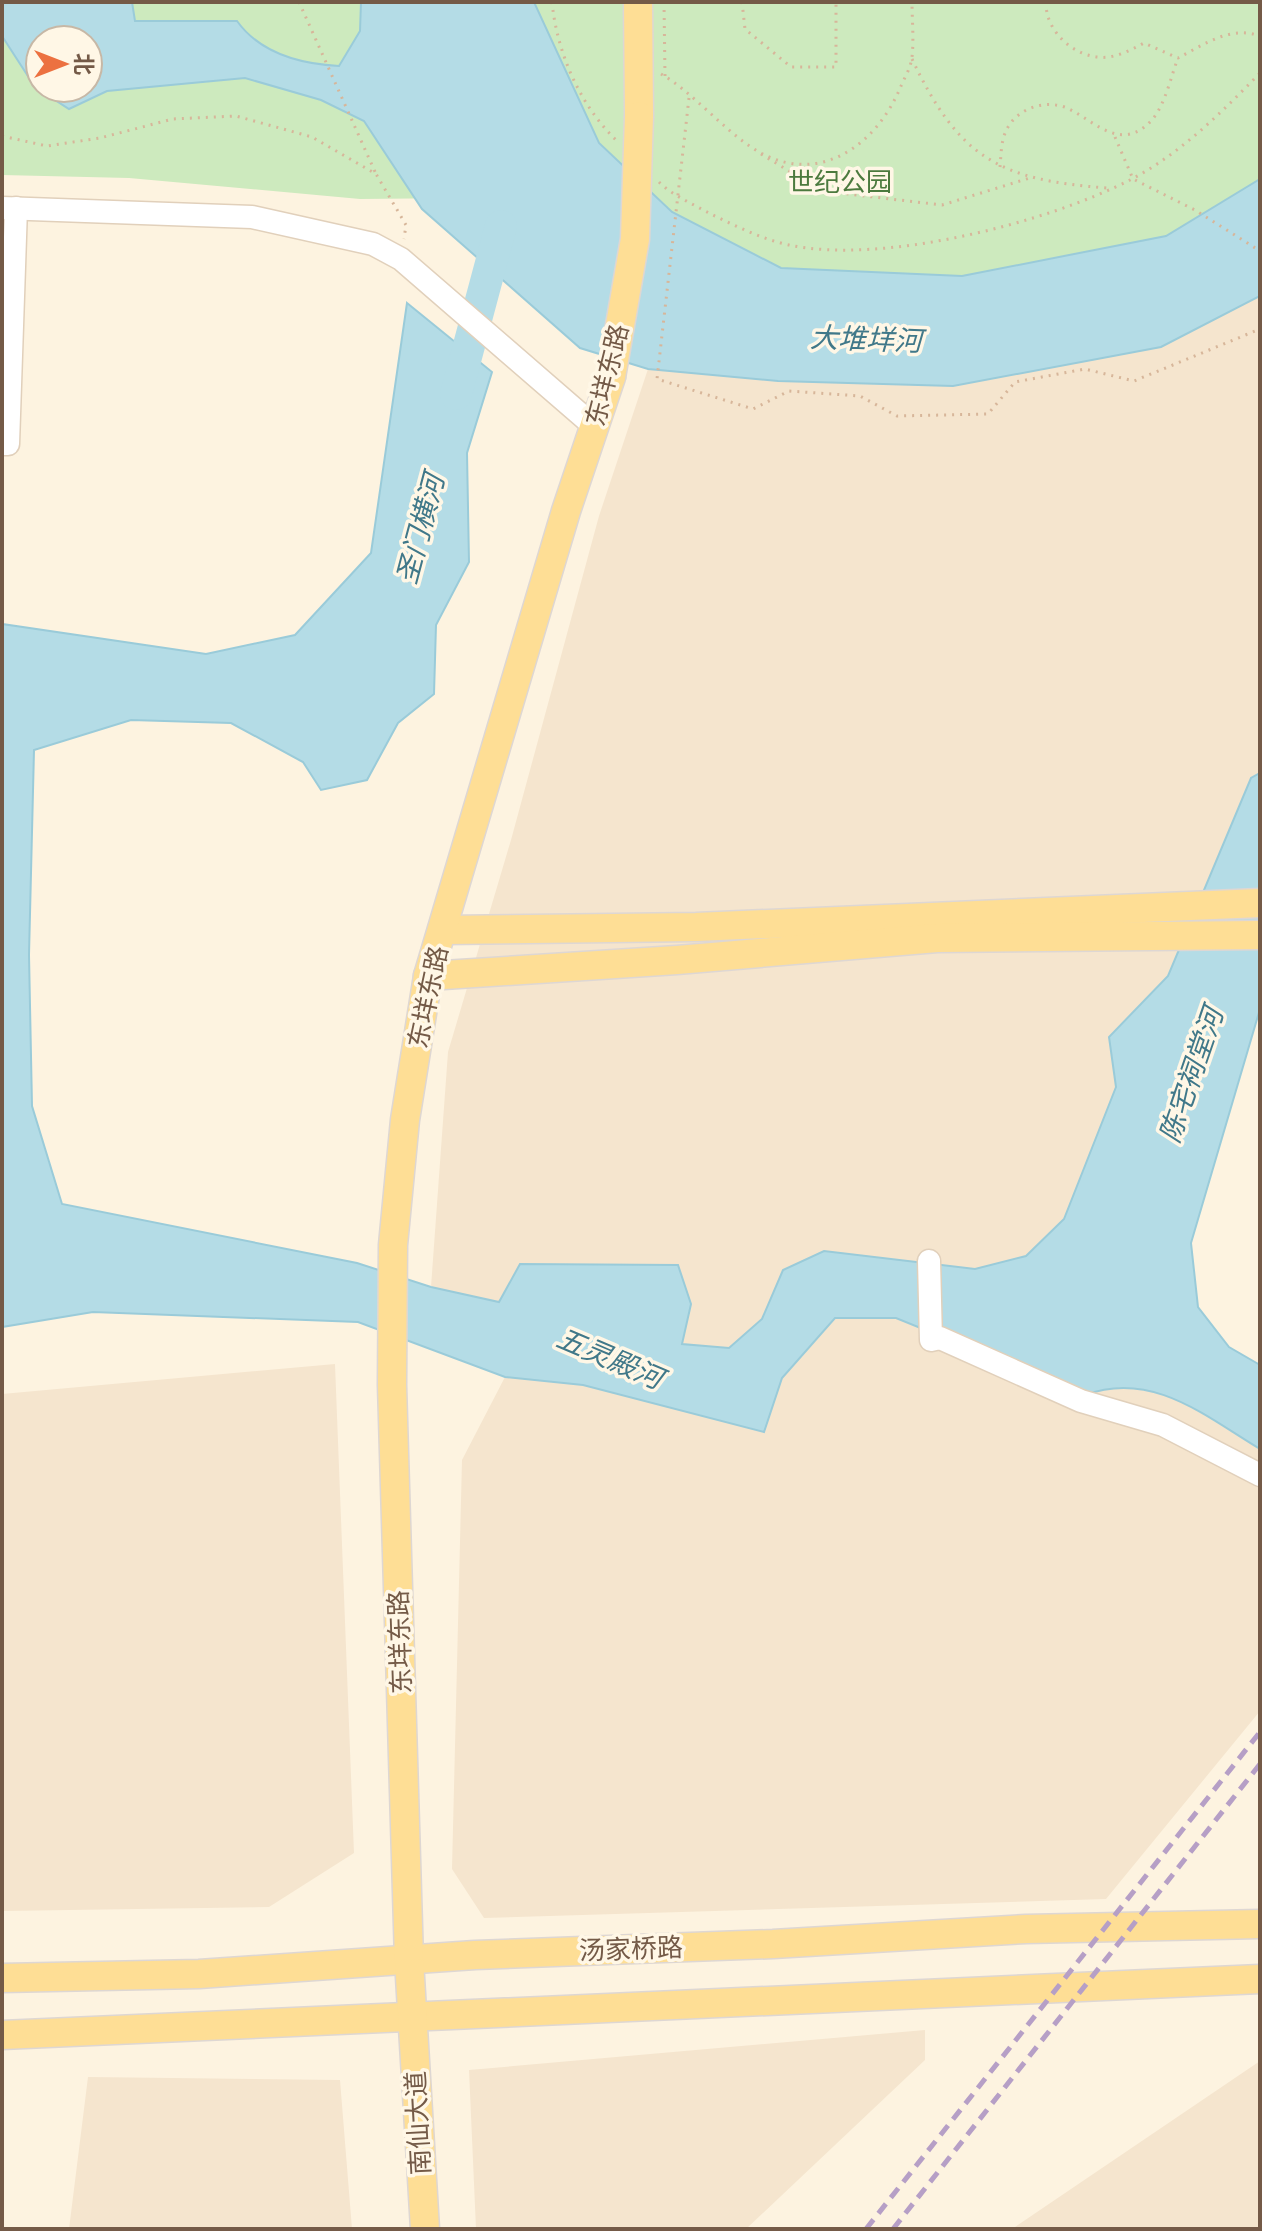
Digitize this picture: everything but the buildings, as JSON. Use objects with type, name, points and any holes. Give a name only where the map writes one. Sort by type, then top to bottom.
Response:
[{"type":"main road","name":"东垟东路","points":[[412,2018],[392,1385],[393,1245],[405,1120],[428,976],[566,511],[611,377],[635,239],[639,116],[638,2]]},
{"type":"main road","points":[[443,930],[696,927],[1260,903]]},
{"type":"main road","points":[[428,976],[677,960],[937,938],[1260,935]]},
{"type":"main road","name":"汤家桥路","points":[[2,1978],[199,1974],[409,1960],[1026,1929],[1260,1924]]},
{"type":"main road","points":[[2,2035],[1260,1979]]},
{"type":"main road","name":"南仙大道","points":[[412,2018],[425,2229]]},
{"type":"street","points":[[2,444],[8,444],[9,208],[252,217],[373,244],[401,259],[595,427]]},
{"type":"street","points":[[929,1261],[931,1340],[940,1338],[1081,1401],[1163,1425],[1260,1475]]},
{"type":"path","points":[[299,2],[376,174],[406,225],[401,259]]},
{"type":"path","points":[[552,2],[554,28],[577,88],[598,123],[618,142]]},
{"type":"path","points":[[664,2],[665,76]]},
{"type":"path","points":[[742,2],[745,29],[791,67],[836,67],[836,2]]},
{"type":"path","points":[[753,149],[783,161],[812,163],[843,156],[872,135],[891,111],[912,59],[912,2]]},
{"type":"path","points":[[1046,2],[1054,33],[1073,49],[1106,58],[1144,43],[1178,58]]},
{"type":"path","points":[[1000,167],[1006,130],[1020,112],[1040,105],[1067,108],[1115,135],[1126,134],[1151,121],[1178,58],[1221,36],[1247,31],[1260,36]]},
{"type":"path","points":[[912,59],[935,107],[966,144],[1000,167],[1065,185],[1111,189]]},
{"type":"path","points":[[638,63],[665,76],[753,149],[822,191],[942,205],[1033,177]]},
{"type":"path","points":[[658,181],[677,196],[728,223],[789,245],[855,250],[925,243],[1067,209],[1133,179],[1206,128],[1260,73]]},
{"type":"path","points":[[689,98],[657,379],[753,409],[789,391],[860,396],[897,416],[988,414],[1015,382],[1085,369],[1134,381],[1260,329]]},
{"type":"path","points":[[2,136],[47,146],[100,138],[173,119],[236,116],[312,137],[376,174]]},
{"type":"path","points":[[1115,135],[1133,179],[1195,210],[1260,251]]},
{"type":"shaded area","points":[[1260,296],[1260,773],[1251,778],[1168,976],[1109,1037],[1116,1087],[1064,1219],[1026,1256],[975,1269],[824,1251],[783,1270],[762,1319],[729,1349],[682,1344],[691,1304],[499,1302],[431,1287],[448,1052],[511,840],[599,516],[648,369],[778,381],[1161,347]]},
{"type":"shaded area","points":[[836,1318],[896,1318],[1085,1395],[1111,1385],[1171,1395],[1260,1449],[1260,1711],[1106,1899],[484,1918],[452,1869],[462,1460],[505,1377],[583,1385],[764,1432],[782,1378]]},
{"type":"shaded area","points":[[335,1364],[354,1853],[269,1907],[2,1911],[2,1394]]},
{"type":"shaded area","points":[[925,2030],[925,2060],[746,2229],[476,2229],[469,2070]]},
{"type":"shaded area","points":[[1260,2061],[1260,2229],[1012,2229]]},
{"type":"shaded area","points":[[88,2077],[340,2080],[352,2229],[69,2229]]},
{"type":"green space","name":"世纪公园","points":[[2,2],[1260,2],[1260,283],[810,367],[463,198],[360,199],[129,178],[2,175]]},
{"type":"water","name":"大堆垟河","points":[[2,2],[132,2],[135,21],[237,21],[257,41],[282,55],[310,63],[339,66],[360,31],[361,2],[534,2],[599,143],[672,212],[781,268],[962,276],[1166,236],[1260,179],[1260,296],[1161,347],[953,386],[778,381],[648,369],[580,348],[422,209],[364,121],[321,100],[245,78],[104,92],[104,24],[24,24],[24,70],[2,36]]},
{"type":"water","points":[[61,104],[80,104],[69,109]]},
{"type":"water","points":[[407,303],[492,372],[467,453],[469,562],[436,625],[434,694],[398,723],[367,780],[321,790],[303,762],[231,723],[131,720],[34,750],[29,955],[32,1106],[62,1204],[357,1263],[431,1287],[499,1302],[520,1264],[678,1265],[691,1304],[682,1344],[729,1348],[762,1319],[783,1270],[824,1251],[975,1269],[1026,1256],[1064,1219],[1116,1087],[1109,1037],[1168,976],[1251,778],[1260,773],[1260,1009],[1191,1243],[1198,1307],[1229,1347],[1260,1365],[1260,1449],[1198,1411],[1155,1392],[1133,1388],[1085,1395],[896,1318],[835,1318],[782,1378],[764,1432],[583,1385],[505,1377],[358,1322],[93,1312],[2,1327],[2,624],[206,654],[295,635],[371,553]]},
{"type":"waterway","name":"圣门横河","points":[[456,394],[501,226]]},
{"type":"railway","points":[[866,2229],[1260,1732]]},
{"type":"railway","points":[[893,2229],[1260,1764]]},
{"type":"water label","name":"陈宅祠堂河","points":[[1191,1075]]},
{"type":"water label","name":"五灵殿河","points":[[610,1358]]}]
